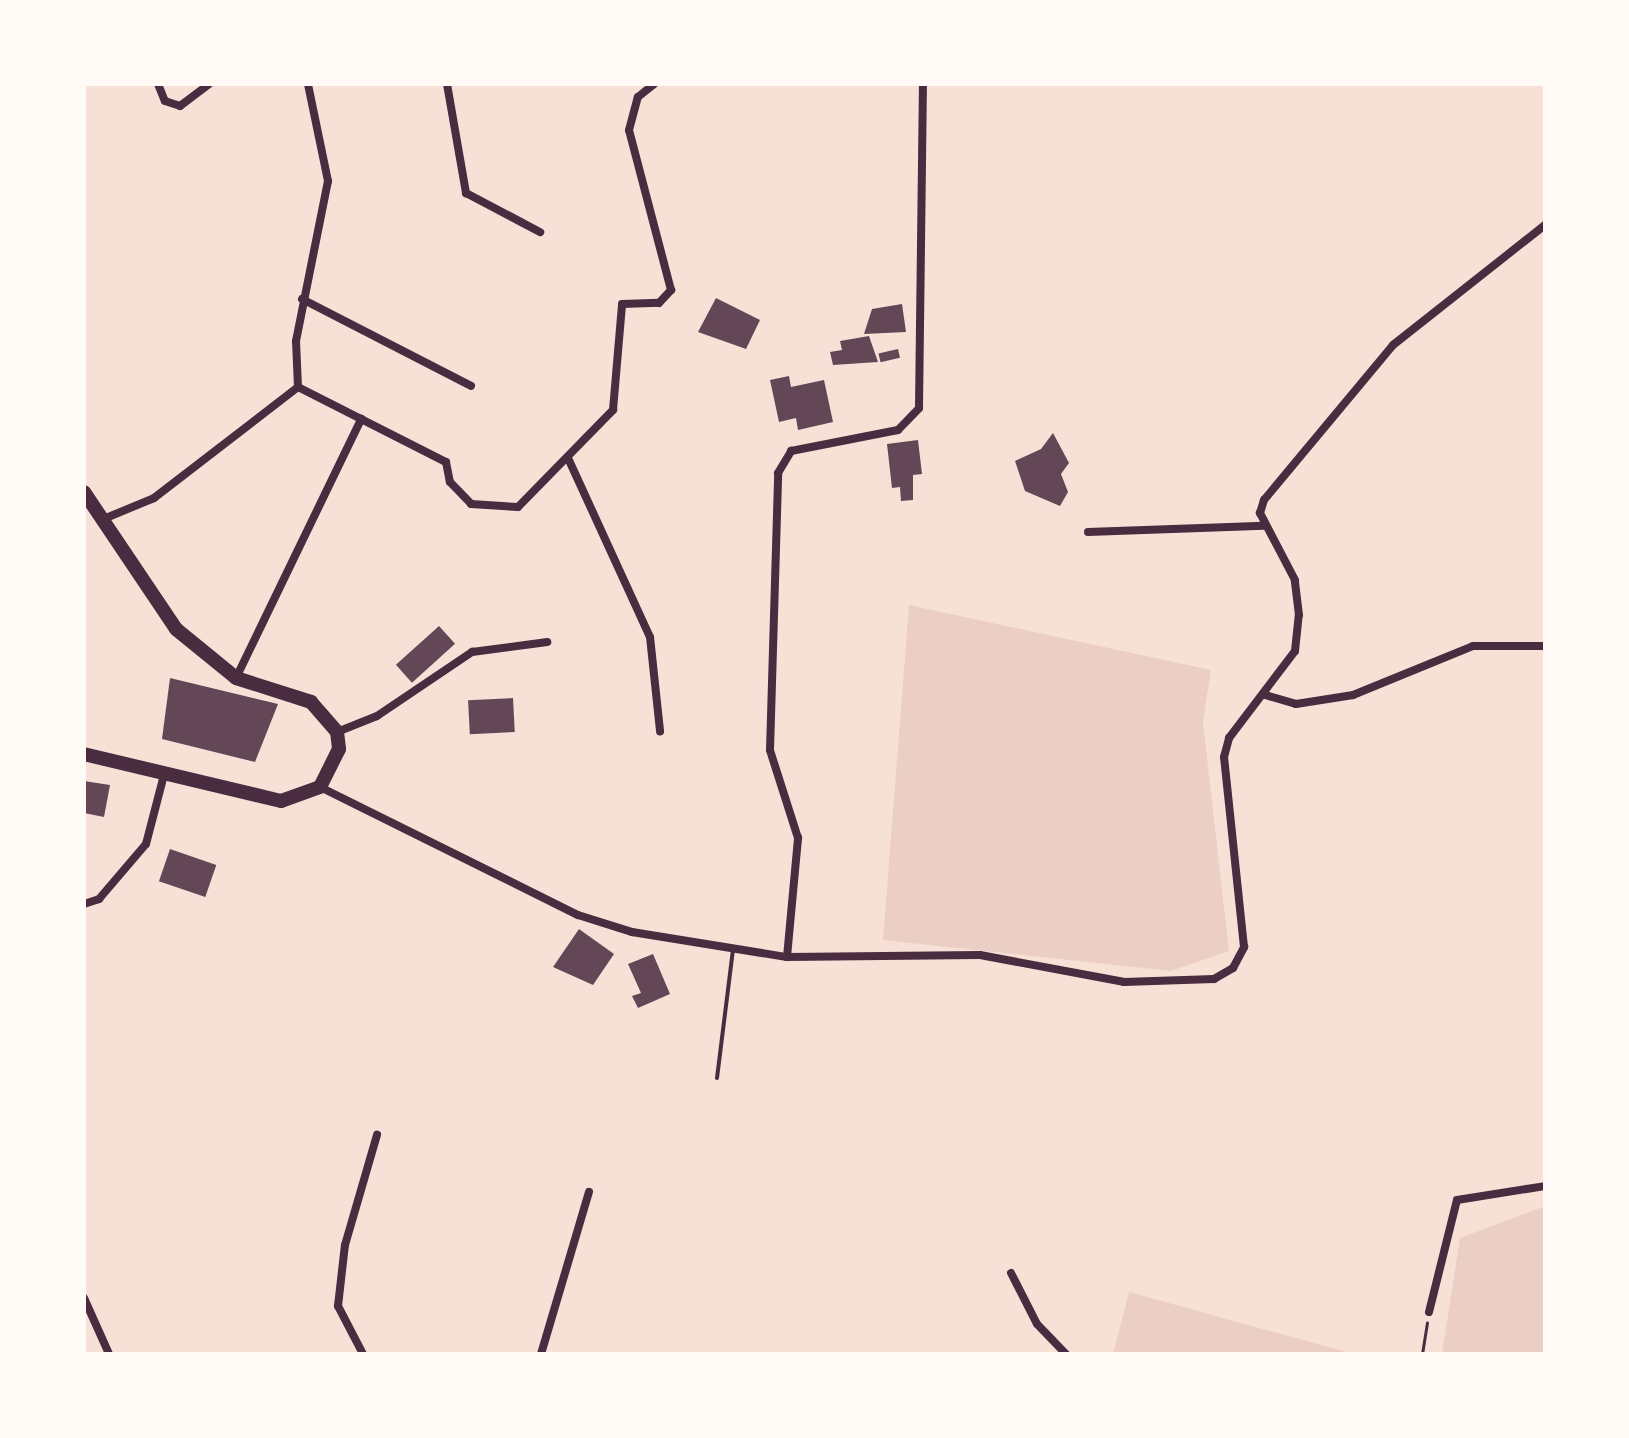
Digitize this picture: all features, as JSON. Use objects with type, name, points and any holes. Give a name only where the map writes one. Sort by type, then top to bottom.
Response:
[{"type":"main road","points":[[84,754],[281,801],[320,787],[339,749],[337,732],[311,702],[236,678],[176,629],[85,496]]},
{"type":"street","points":[[158,84],[165,101],[180,106],[209,84]]},
{"type":"street","points":[[100,520],[154,498],[298,387],[302,299],[328,181],[308,84]]},
{"type":"street","points":[[447,84],[466,193],[540,232]]},
{"type":"street","points":[[298,387],[446,462],[459,496],[487,509],[518,507],[568,458],[616,401],[622,304],[659,303],[671,290],[629,130],[638,97],[654,84]]},
{"type":"street","points":[[787,957],[798,838],[770,750],[769,676],[778,473],[791,451],[898,430],[919,408],[923,84]]},
{"type":"street","points":[[320,787],[578,915],[632,932],[787,957],[980,955],[1124,982],[1214,979],[1233,968],[1244,947],[1224,757],[1229,738],[1265,695],[1295,651],[1299,615],[1295,580],[1264,526],[1264,500],[1393,345],[1545,225]]},
{"type":"street","points":[[302,299],[471,386]]},
{"type":"street","points":[[236,678],[361,419]]},
{"type":"street","points":[[568,458],[650,637],[660,731]]},
{"type":"street","points":[[1088,532],[1264,526]]},
{"type":"street","points":[[337,732],[377,716],[472,652],[547,642]]},
{"type":"street","points":[[1265,695],[1296,704],[1353,695],[1473,646],[1545,646]]},
{"type":"street","points":[[84,904],[108,891],[146,844],[164,775]]},
{"type":"street","points":[[363,1354],[338,1306],[345,1245],[377,1135]]},
{"type":"street","points":[[1429,1312],[1457,1200],[1545,1186]]},
{"type":"street","points":[[541,1354],[589,1192]]},
{"type":"street","points":[[1011,1273],[1037,1324],[1066,1354]]},
{"type":"street","points":[[84,1298],[109,1354]]},
{"type":"lane","points":[[717,1078],[733,946]]},
{"type":"path","points":[[1422,1354],[1429,1312]]},
{"type":"shaded area","points":[[909,605],[1211,670],[1203,722],[1229,951],[1171,971],[883,940]]},
{"type":"shaded area","points":[[1545,1206],[1545,1354],[1442,1354],[1460,1238]]},
{"type":"shaded area","points":[[1129,1292],[1354,1354],[1113,1354]]},
{"type":"building","points":[[716,298],[760,320],[746,349],[698,332]]},
{"type":"building","points":[[902,304],[906,332],[864,334],[872,309]]},
{"type":"building","points":[[869,336],[878,362],[833,365],[830,352],[842,350],[840,341]]},
{"type":"building","points":[[898,349],[900,358],[881,362],[879,353]]},
{"type":"building","points":[[789,376],[791,387],[824,380],[833,422],[798,430],[796,418],[779,422],[770,380]]},
{"type":"building","points":[[1053,433],[1069,463],[1061,474],[1068,492],[1060,506],[1025,491],[1015,461],[1041,449]]},
{"type":"building","points":[[918,440],[922,474],[913,475],[913,500],[901,501],[900,487],[892,488],[887,444]]},
{"type":"building","points":[[439,626],[455,644],[412,683],[396,665]]},
{"type":"building","points":[[170,678],[278,704],[255,762],[162,739]]},
{"type":"building","points":[[513,698],[515,732],[470,734],[468,700]]},
{"type":"building","points":[[84,781],[110,785],[104,817],[84,813]]},
{"type":"building","points":[[170,849],[216,865],[205,897],[159,881]]},
{"type":"building","points":[[579,929],[614,954],[593,985],[553,967]]},
{"type":"building","points":[[653,954],[670,994],[638,1008],[632,996],[641,993],[628,964]]}]
